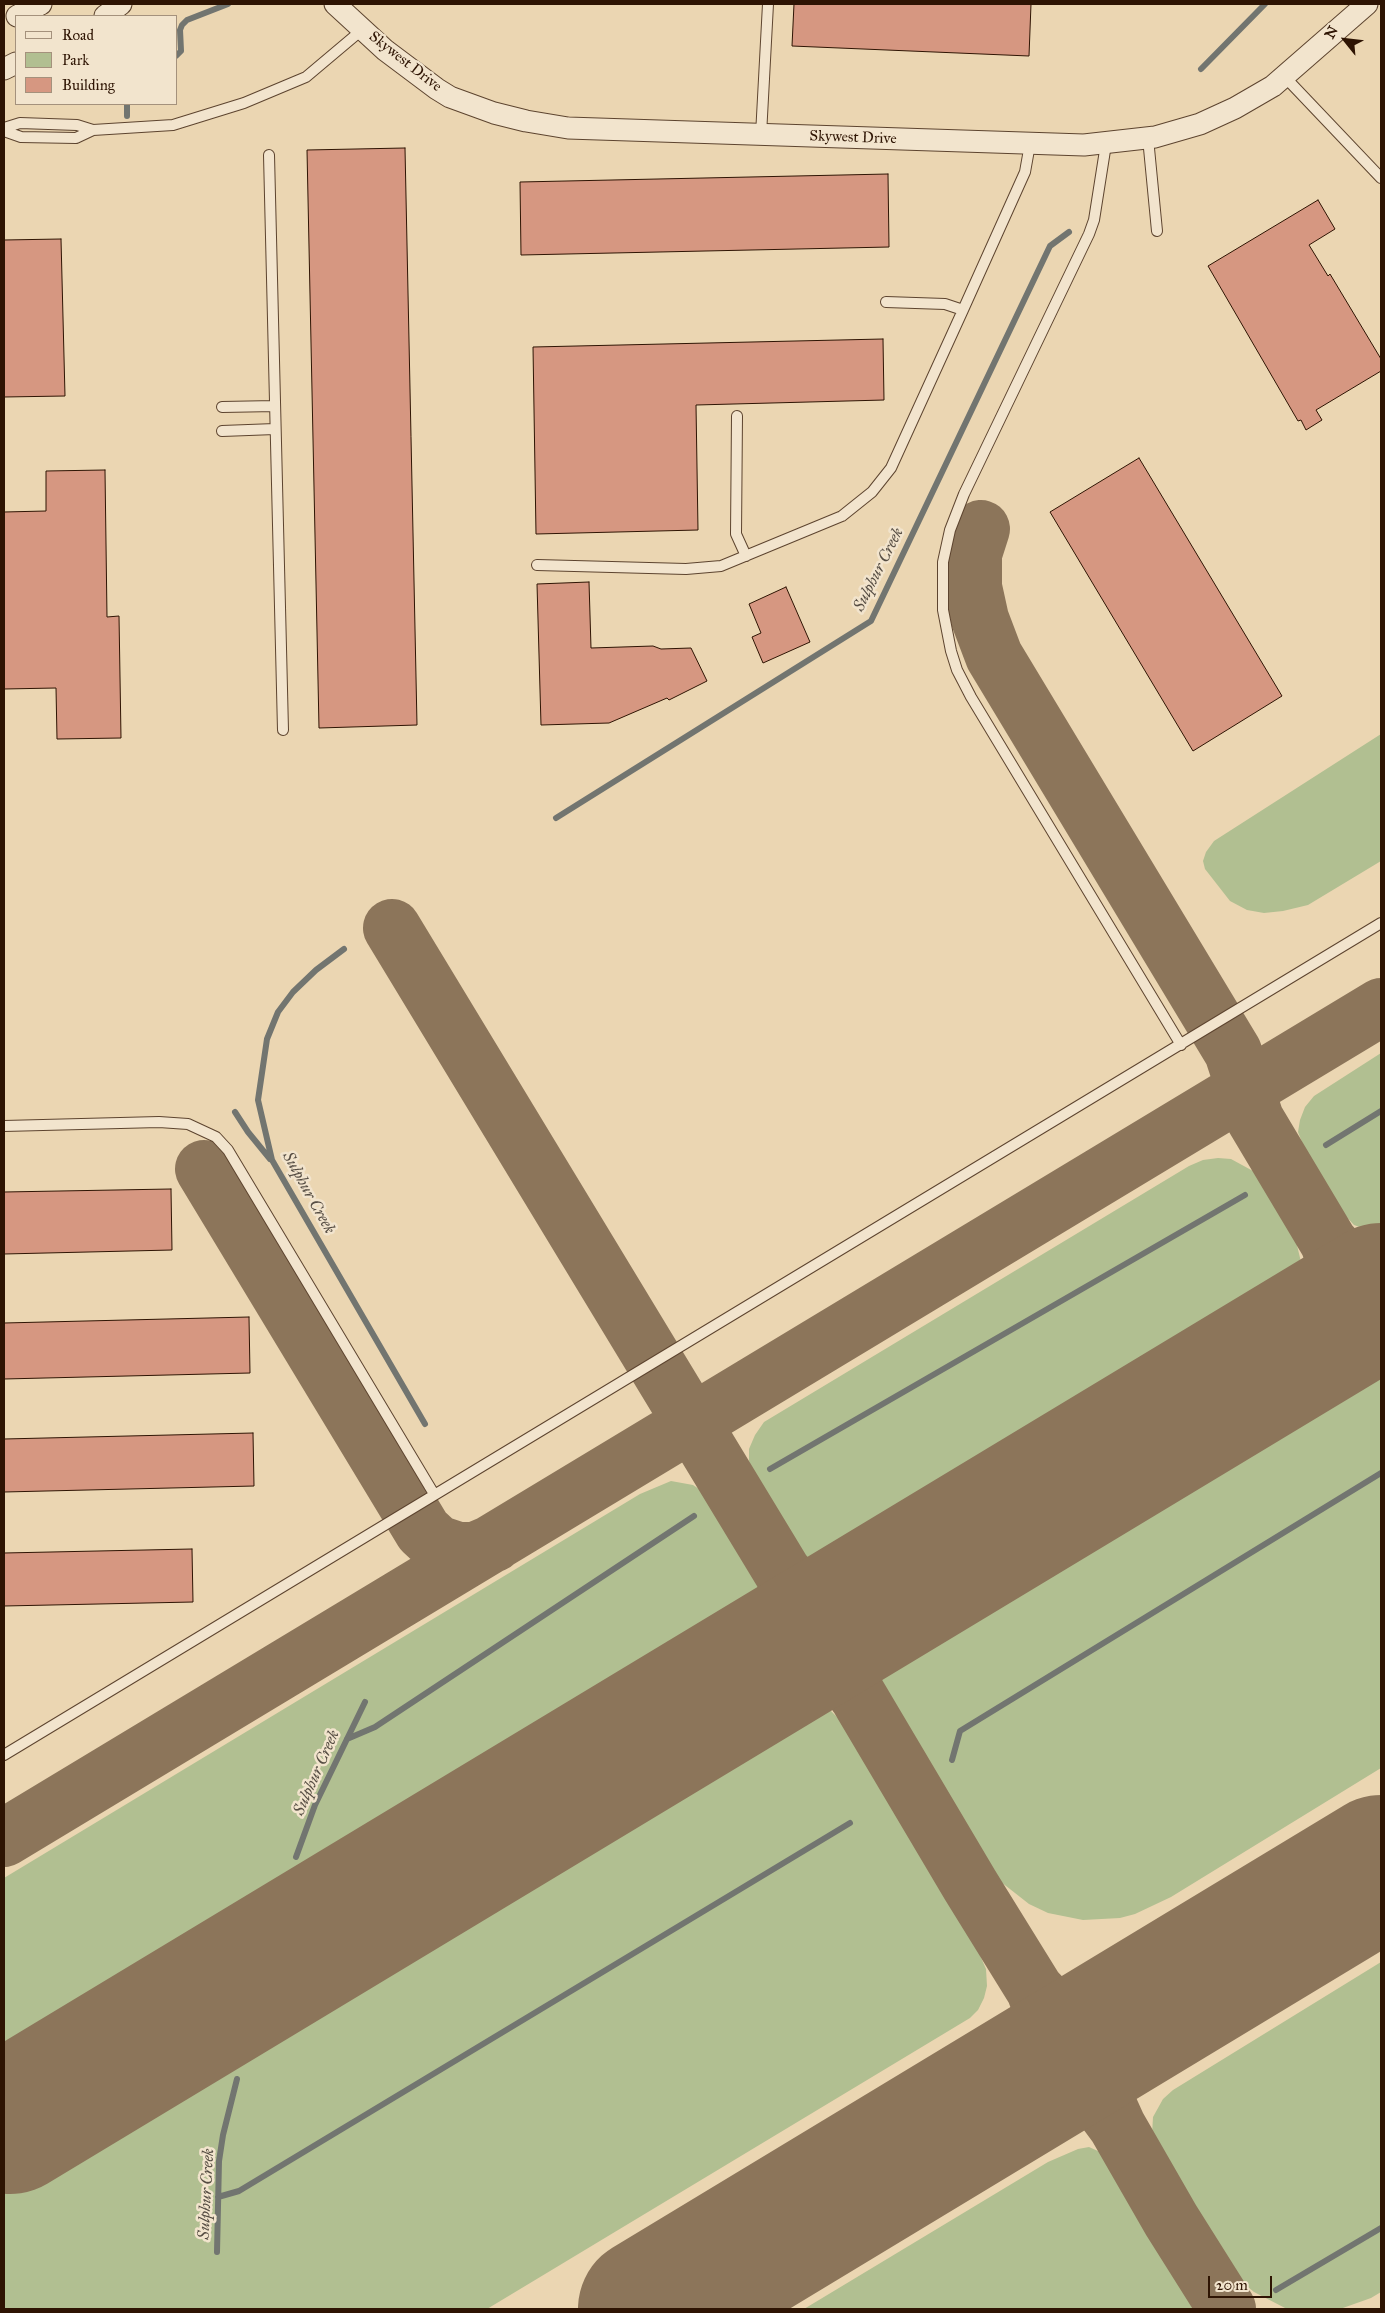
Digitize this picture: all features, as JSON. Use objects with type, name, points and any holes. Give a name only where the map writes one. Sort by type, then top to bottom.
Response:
[{"type":"street","points":[[18,15],[41,4]]},
{"type":"street","points":[[106,15],[121,4]]},
{"type":"street","name":"Skywest Drive","points":[[335,4],[415,74],[450,97],[494,113],[568,128],[954,143],[1030,144],[1106,144],[1148,138],[1200,124],[1235,108],[1272,86],[1367,4]]},
{"type":"street","points":[[4,23],[15,17]]},
{"type":"lane","points":[[760,135],[768,4]]},
{"type":"lane","points":[[4,130],[20,123],[77,125],[93,130],[174,125],[244,103],[306,77],[362,29]]},
{"type":"lane","points":[[1284,76],[1381,178]]},
{"type":"lane","points":[[1148,138],[1157,232]]},
{"type":"lane","points":[[537,565],[686,569],[722,566],[842,516],[872,492],[891,468],[963,310],[1025,172],[1030,144]]},
{"type":"lane","points":[[1106,144],[1094,220],[1089,234],[964,494],[950,530],[943,562],[943,610],[951,651],[957,670],[971,697],[1180,1045]]},
{"type":"lane","points":[[269,154],[283,730]]},
{"type":"lane","points":[[886,302],[945,304],[963,310]]},
{"type":"lane","points":[[222,408],[275,406]]},
{"type":"lane","points":[[737,416],[736,534],[746,556]]},
{"type":"lane","points":[[222,431],[275,429]]},
{"type":"lane","points":[[4,1755],[1381,923]]},
{"type":"lane","points":[[4,1126],[159,1122],[188,1124],[216,1137],[228,1150],[434,1494]]},
{"type":"green space","points":[[1381,734],[1381,861],[1308,905],[1264,913],[1247,910],[1230,901],[1205,869],[1203,861],[1206,852],[1214,841]]},
{"type":"green space","points":[[1381,1053],[1381,1228],[1368,1230],[1354,1225],[1342,1212],[1307,1155],[1298,1132],[1305,1107],[1314,1096]]},
{"type":"green space","points":[[1231,1159],[1253,1171],[1290,1228],[1296,1241],[1301,1262],[1296,1282],[1289,1292],[840,1565],[821,1568],[806,1560],[799,1553],[753,1474],[749,1461],[749,1449],[755,1435],[764,1422],[1189,1166],[1203,1160]]},
{"type":"green space","points":[[1362,1371],[1373,1374],[1381,1380],[1381,1768],[1171,1897],[1135,1914],[1120,1918],[1083,1920],[1048,1913],[1029,1904],[1001,1882],[973,1842],[882,1690],[879,1680],[883,1663],[895,1650],[1347,1375]]},
{"type":"green space","points":[[671,1481],[693,1485],[711,1497],[764,1586],[763,1600],[760,1607],[4,2066],[4,1878],[640,1494]]},
{"type":"green space","points":[[810,1706],[831,1711],[848,1728],[968,1928],[986,1969],[987,1986],[978,2010],[970,2018],[487,2309],[4,2309],[4,2184],[786,1716]]},
{"type":"green space","points":[[1381,1962],[1381,2292],[1371,2298],[1340,2309],[1287,2309],[1254,2292],[1242,2282],[1228,2264],[1152,2135],[1153,2117],[1163,2099],[1173,2090]]},
{"type":"green space","points":[[1089,2147],[1109,2156],[1200,2309],[804,2309],[1048,2162],[1078,2149]]},
{"type":"building","points":[[794,4],[1031,4],[1029,56],[792,46]]},
{"type":"building","points":[[405,148],[417,725],[319,728],[307,150]]},
{"type":"building","points":[[888,174],[889,247],[521,255],[520,182]]},
{"type":"building","points":[[1318,200],[1335,229],[1309,245],[1328,276],[1330,274],[1381,359],[1381,371],[1316,410],[1322,420],[1306,430],[1301,420],[1298,421],[1208,266]]},
{"type":"building","points":[[61,239],[65,396],[4,397],[4,240]]},
{"type":"building","points":[[883,339],[884,400],[696,405],[698,530],[536,534],[533,347]]},
{"type":"building","points":[[1139,458],[1282,696],[1193,751],[1050,512]]},
{"type":"building","points":[[105,470],[107,617],[119,616],[121,738],[57,739],[56,688],[4,689],[4,512],[46,511],[46,471]]},
{"type":"building","points":[[589,582],[591,648],[653,646],[661,649],[691,648],[707,681],[669,700],[667,698],[609,723],[541,725],[537,584]]},
{"type":"building","points":[[786,587],[810,642],[763,663],[752,637],[761,633],[749,604]]},
{"type":"building","points":[[171,1189],[172,1250],[4,1254],[4,1192]]},
{"type":"building","points":[[249,1317],[250,1373],[4,1379],[4,1323]]},
{"type":"building","points":[[253,1433],[254,1486],[4,1492],[4,1439]]},
{"type":"building","points":[[192,1549],[193,1602],[4,1606],[4,1553]]},
{"type":"waterway","points":[[178,54],[181,51],[180,30],[182,25],[187,20],[228,4]]},
{"type":"waterway","name":"Sulphur Creek","points":[[1201,69],[1265,4]]},
{"type":"waterway","points":[[127,105],[127,116]]},
{"type":"waterway","name":"Sulphur Creek","points":[[556,818],[871,621],[1050,246],[1069,232]]},
{"type":"waterway","name":"Sulphur Creek","points":[[344,949],[316,970],[293,992],[278,1012],[267,1039],[258,1100],[272,1160],[425,1424]]},
{"type":"waterway","points":[[1326,1145],[1381,1111]]},
{"type":"waterway","points":[[235,1112],[248,1132],[270,1159]]},
{"type":"waterway","points":[[770,1469],[1245,1195]]},
{"type":"waterway","points":[[952,1760],[960,1731],[1381,1473]]},
{"type":"waterway","points":[[347,1739],[375,1727],[694,1516]]},
{"type":"waterway","name":"Sulphur Creek","points":[[296,1857],[315,1805],[365,1702]]},
{"type":"waterway","points":[[218,2197],[239,2191],[850,1823]]},
{"type":"waterway","name":"Sulphur Creek","points":[[217,2252],[219,2161],[223,2135],[237,2079]]},
{"type":"waterway","points":[[1276,2290],[1381,2228]]},
{"type":"taxiway","points":[[981,529],[973,554],[973,587],[980,619],[994,656],[1233,1052],[1255,1119],[1329,1243]]},
{"type":"taxiway","points":[[392,928],[783,1573]]},
{"type":"taxiway","points":[[4,1838],[1381,1007]]},
{"type":"taxiway","points":[[204,1169],[423,1531],[437,1544],[458,1551],[475,1551],[494,1543]]},
{"type":"taxiway","points":[[1381,1272],[1354,1265],[1339,1254],[1329,1243],[1337,1265],[1338,1280],[1333,1300],[1323,1318],[1304,1336],[1215,1395],[1320,1338],[1351,1334],[1381,1345]]},
{"type":"taxiway","points":[[857,1695],[849,1675],[848,1660],[853,1640],[866,1619],[880,1604],[973,1541],[885,1592],[861,1600],[836,1603],[814,1597],[795,1586],[783,1573],[791,1592],[792,1609],[789,1626],[779,1644],[761,1666],[676,1721],[768,1671],[803,1665],[822,1668],[840,1676],[855,1691],[970,1885],[1035,1990]]},
{"type":"taxiway","points":[[1117,2126],[1108,2106],[1103,2082],[1108,2058],[1121,2036],[1140,2019],[1303,1914],[1117,2019],[1097,2022],[1072,2019],[1055,2011],[1035,1990],[1044,2014],[1045,2031],[1032,2061],[1016,2081],[843,2193],[1022,2091],[1042,2086],[1076,2088],[1086,2092],[1100,2103],[1117,2126],[1171,2220],[1227,2309]]},
{"type":"taxiway","points":[[4,2126],[10,2122]]},
{"type":"runway","points":[[10,2122],[1381,1295]]},
{"type":"runway","points":[[650,2309],[1381,1867]]}]
